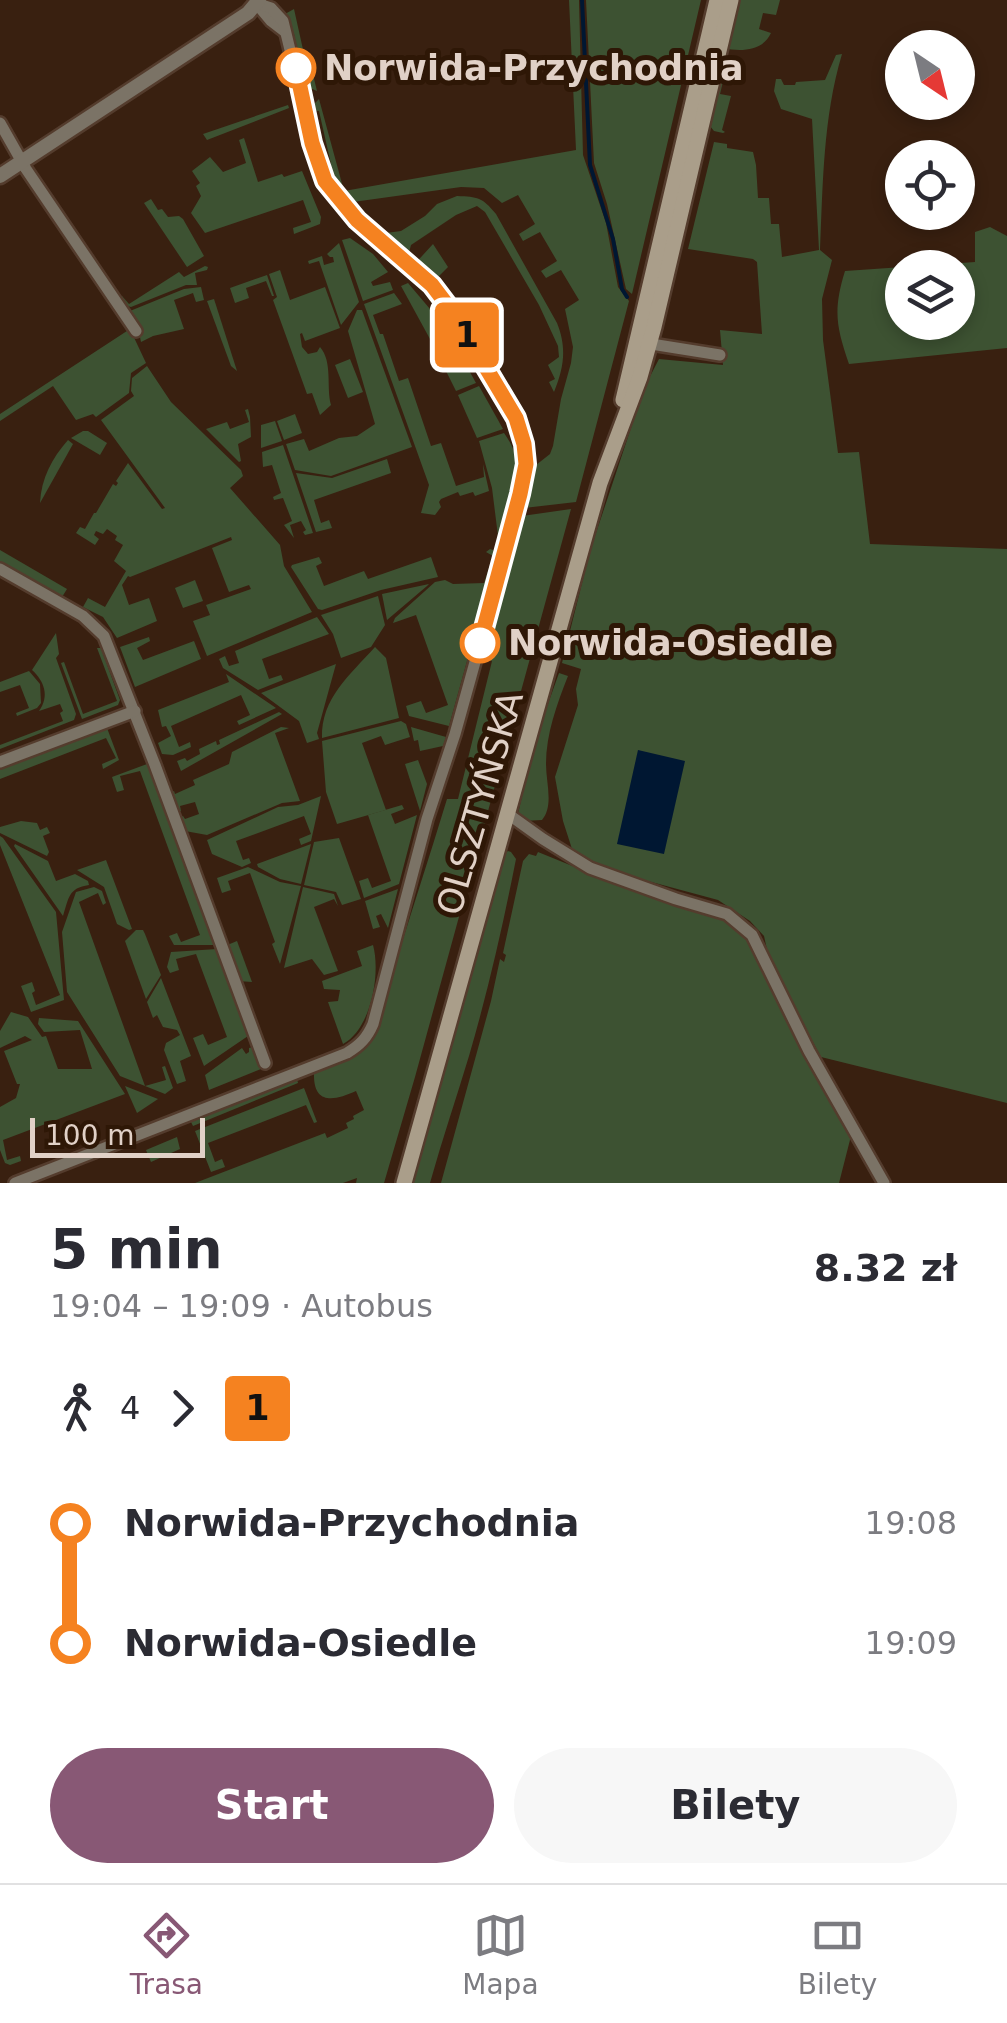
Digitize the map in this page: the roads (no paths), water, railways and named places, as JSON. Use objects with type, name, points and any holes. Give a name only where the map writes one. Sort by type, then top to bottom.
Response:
[{"type":"main road","name":"OLSZTYŃSKA","points":[[643,343],[717,0]]},
{"type":"main road","name":"OLSZTYŃSKA","points":[[404,1183],[600,483],[643,343],[731,0]]},
{"type":"street","points":[[0,176],[248,13],[257,2],[284,31],[325,181],[357,220],[432,285],[454,314],[516,418],[526,464],[455,734],[367,1036],[348,1053],[15,1183]]},
{"type":"street","points":[[0,124],[136,331]]},
{"type":"street","points":[[643,343],[720,355]]},
{"type":"street","points":[[0,569],[68,606],[92,622],[104,636],[265,1063]]},
{"type":"street","points":[[0,762],[134,712]]},
{"type":"street","points":[[508,814],[590,868],[728,914],[752,935],[809,1051],[884,1183]]},
{"type":"water","points":[[638,750],[685,761],[664,854],[617,844]]},
{"type":"waterway","points":[[582,0],[590,165],[627,297]]},
{"type":"place","name":"Norwida-Przychodnia","points":[[296,68]]},
{"type":"place","name":"Norwida-Osiedle","points":[[480,643]]}]
